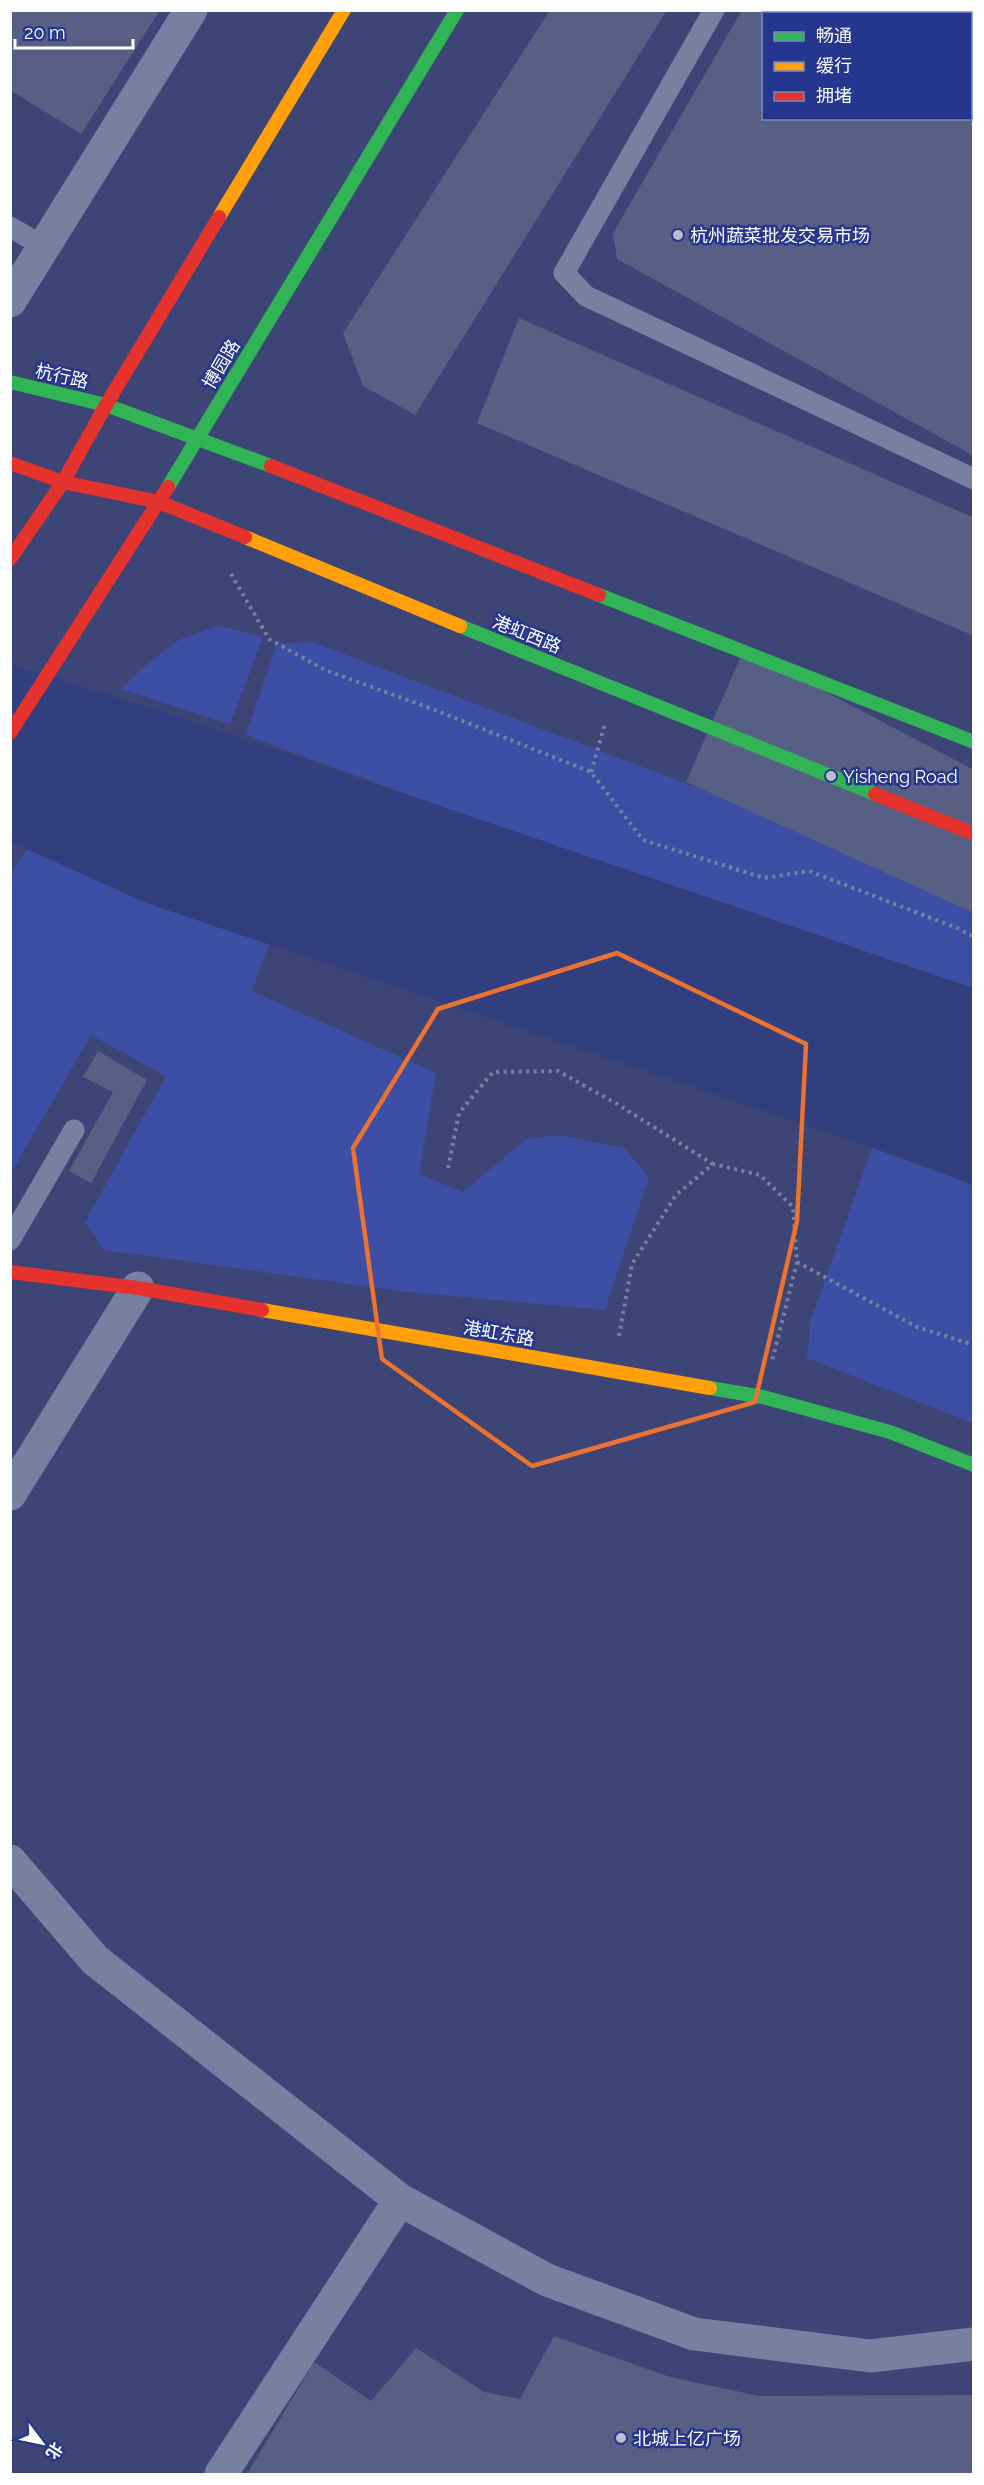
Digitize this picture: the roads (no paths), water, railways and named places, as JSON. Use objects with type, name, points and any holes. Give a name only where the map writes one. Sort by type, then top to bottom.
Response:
[{"type":"street","points":[[10,301],[191,10]]},
{"type":"street","points":[[10,559],[63,482],[106,405],[344,10]]},
{"type":"street","name":"博园路","points":[[10,733],[159,502],[457,10]]},
{"type":"street","name":"杭行路","points":[[10,382],[106,405]]},
{"type":"street","points":[[106,405],[198,437],[974,742]]},
{"type":"street","points":[[10,463],[63,482]]},
{"type":"street","name":"港虹西路","points":[[63,482],[159,502],[615,690],[974,834]]},
{"type":"street","name":"港虹东路","points":[[10,1272],[138,1288],[763,1397],[890,1432],[974,1465]]},
{"type":"street","points":[[10,1494],[138,1288]]},
{"type":"street","points":[[10,1861],[95,1960],[400,2200],[547,2280],[694,2334],[870,2356],[974,2344]]},
{"type":"street","points":[[220,2475],[400,2200]]},
{"type":"lane","points":[[714,10],[564,273],[586,296],[974,479]]},
{"type":"lane","points":[[10,227],[45,247]]},
{"type":"lane","points":[[10,1240],[74,1130]]},
{"type":"place","name":"杭州蔬菜批发交易市场","points":[[678,235]]},
{"type":"place","name":"Yisheng Road","points":[[831,776]]},
{"type":"place","name":"北城上亿广场","points":[[621,2438]]}]
